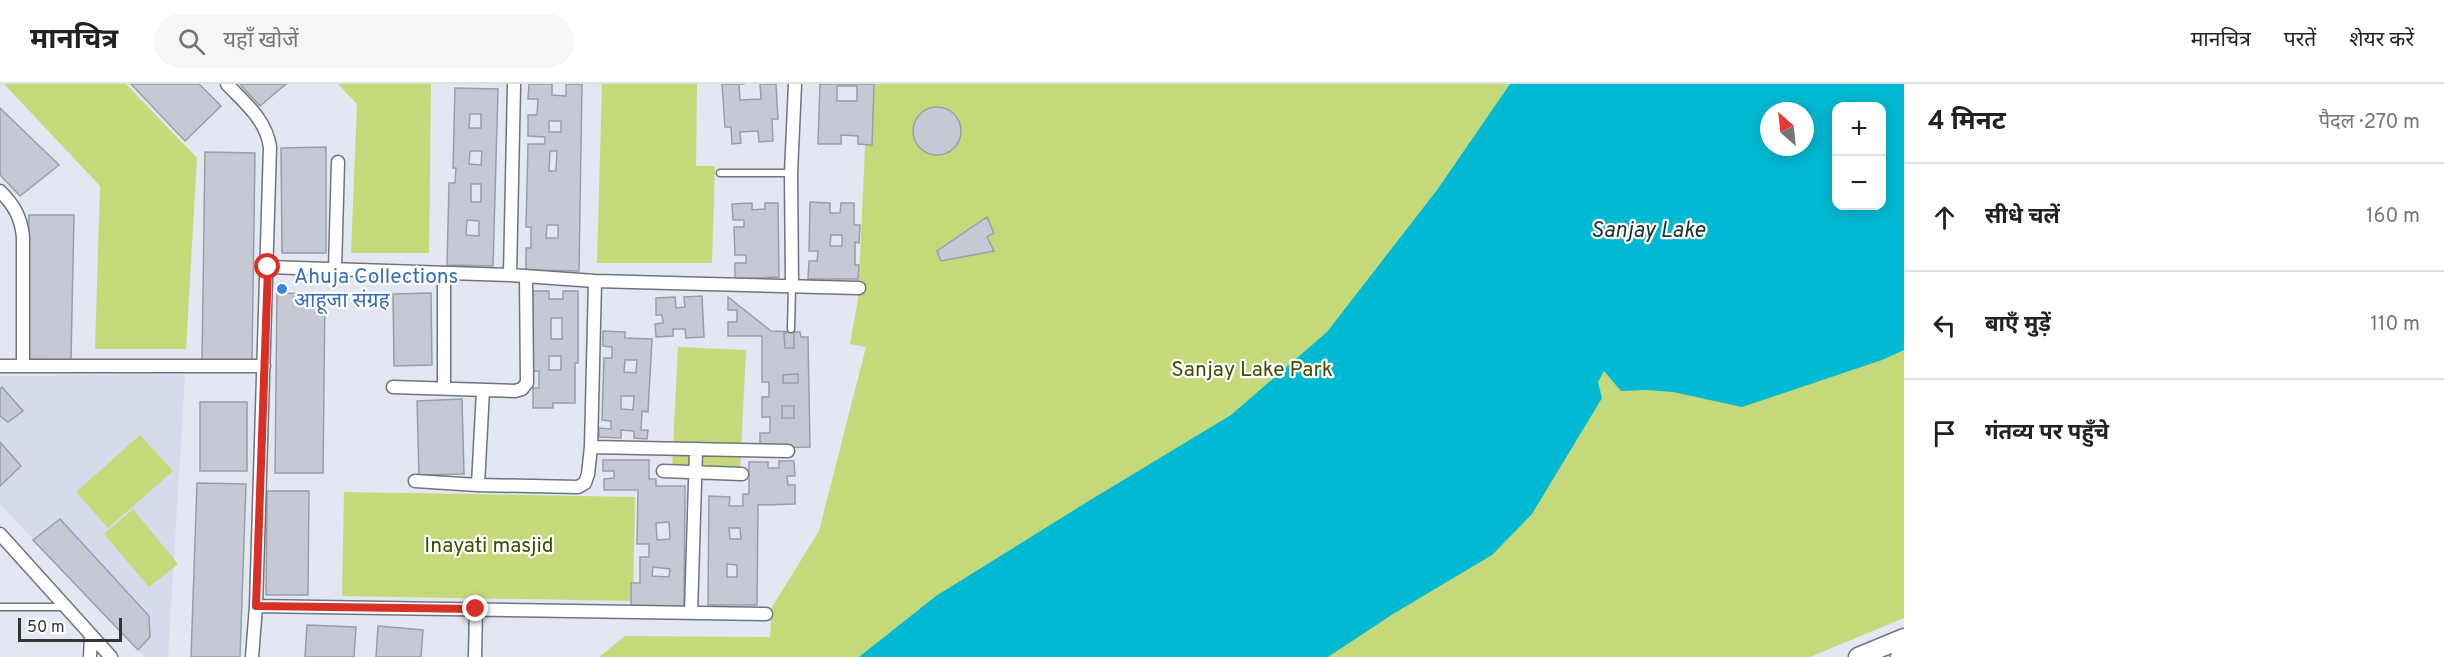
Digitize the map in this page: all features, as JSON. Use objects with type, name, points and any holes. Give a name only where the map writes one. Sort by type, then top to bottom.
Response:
[{"type":"main road","points":[[1858,657],[1904,638]]},
{"type":"street","points":[[227,84],[258,116],[268,132],[270,147],[268,267],[256,606],[252,657]]},
{"type":"street","points":[[510,275],[514,84]]},
{"type":"street","points":[[792,285],[790,173],[795,84]]},
{"type":"street","points":[[336,269],[338,162]]},
{"type":"street","points":[[0,191],[11,201],[21,220],[23,366]]},
{"type":"street","points":[[268,267],[510,275],[595,281],[859,288]]},
{"type":"street","points":[[444,273],[444,388]]},
{"type":"street","points":[[393,387],[515,391],[522,389],[527,383],[526,276]]},
{"type":"street","points":[[415,481],[578,487],[585,483],[591,447],[595,281]]},
{"type":"street","points":[[0,366],[264,366]]},
{"type":"street","points":[[478,485],[483,390]]},
{"type":"street","points":[[591,447],[788,451]]},
{"type":"street","points":[[691,613],[696,449]]},
{"type":"street","points":[[663,471],[741,474]]},
{"type":"street","points":[[0,534],[111,657]]},
{"type":"street","points":[[256,606],[766,614]]},
{"type":"street","points":[[475,657],[476,609]]},
{"type":"street","points":[[90,657],[91,636]]},
{"type":"lane","points":[[720,173],[790,173]]},
{"type":"lane","points":[[791,329],[792,285]]},
{"type":"lane","points":[[0,607],[67,607]]},
{"type":"shaded area","points":[[185,374],[168,657],[145,657],[0,504],[0,376]]},
{"type":"green space","points":[[4,84],[126,84],[197,158],[186,349],[95,349],[100,186]]},
{"type":"green space","points":[[338,84],[431,84],[429,253],[351,253],[357,104]]},
{"type":"green space","points":[[602,84],[697,84],[696,166],[715,166],[712,263],[597,263]]},
{"type":"green space","name":"Sanjay Lake Park","points":[[868,84],[1904,84],[1904,618],[1810,657],[599,657],[625,636],[770,637],[772,607],[819,531],[866,347],[850,344],[858,299]]},
{"type":"green space","points":[[678,347],[746,350],[740,471],[672,469]]},
{"type":"green space","points":[[140,435],[173,471],[108,528],[76,492]]},
{"type":"green space","name":"Inayati masjid","points":[[344,492],[635,497],[633,601],[342,596]]},
{"type":"green space","points":[[133,509],[178,564],[149,587],[104,534]]},
{"type":"water","name":"Sanjay Lake","points":[[1510,84],[1904,84],[1904,350],[1882,360],[1742,407],[1673,392],[1621,391],[1604,371],[1598,382],[1602,398],[1532,514],[1492,555],[1393,614],[1328,657],[859,657],[936,596],[1231,415],[1327,332],[1437,190]]},
{"type":"building","points":[[131,84],[199,84],[221,106],[185,141]]},
{"type":"building","points":[[240,84],[286,84],[260,106]]},
{"type":"building","points":[[529,84],[552,84],[552,95],[566,96],[566,84],[582,84],[579,271],[526,270],[526,248],[531,248],[531,227],[526,227],[528,144],[545,144],[545,137],[528,136],[528,115],[537,115],[538,99],[528,99]],"holes":[[[549,121],[561,121],[561,132],[549,132]],[[550,151],[557,151],[556,171],[549,171]],[[547,225],[558,225],[558,238],[546,238]]]},
{"type":"building","points":[[722,84],[739,84],[740,100],[761,99],[760,84],[776,84],[778,119],[772,119],[773,141],[759,142],[758,131],[740,132],[741,143],[732,144],[731,127],[725,127]]},
{"type":"building","points":[[820,84],[874,84],[872,145],[858,144],[858,136],[841,135],[841,144],[818,144]],"holes":[[[837,86],[857,86],[857,101],[837,101]]]},
{"type":"building","points":[[455,88],[498,89],[493,266],[447,265],[449,183],[455,183],[456,168],[453,168]],"holes":[[[470,114],[481,114],[481,128],[469,128]],[[470,151],[482,151],[481,165],[469,164]],[[471,184],[481,184],[481,202],[471,202]],[[467,220],[479,221],[479,236],[466,235]]]},
{"type":"building","points":[[937,107],[954,114],[961,131],[954,148],[937,155],[920,148],[913,131],[920,114]]},
{"type":"building","points":[[0,108],[59,165],[20,196],[0,175]]},
{"type":"building","points":[[326,147],[326,253],[282,253],[281,148]]},
{"type":"building","points":[[205,152],[255,153],[252,361],[202,361]]},
{"type":"building","points":[[810,202],[830,203],[830,213],[840,213],[841,203],[854,203],[854,225],[860,225],[859,243],[855,242],[855,265],[859,265],[858,279],[808,279],[809,261],[817,261],[818,251],[809,251]],"holes":[[[831,235],[842,235],[842,246],[830,246]]]},
{"type":"building","points":[[752,203],[752,210],[765,209],[765,203],[778,203],[779,277],[735,279],[735,263],[746,263],[746,255],[735,255],[734,227],[744,227],[744,220],[733,220],[732,204]]},
{"type":"building","points":[[29,215],[74,215],[71,360],[26,359]]},
{"type":"building","points":[[987,217],[994,233],[987,237],[994,251],[941,261],[937,251]]},
{"type":"building","points":[[533,291],[549,291],[549,299],[563,299],[563,291],[578,291],[578,363],[575,363],[575,403],[553,403],[553,408],[533,408],[533,388],[539,388],[539,371],[533,371]],"holes":[[[551,318],[562,318],[562,339],[551,339]],[[549,356],[561,356],[561,370],[549,370]]]},
{"type":"building","points":[[277,293],[325,294],[323,473],[275,473]]},
{"type":"building","points":[[431,293],[432,365],[394,366],[393,294]]},
{"type":"building","points":[[702,296],[704,337],[686,338],[685,329],[673,329],[673,336],[656,337],[655,324],[663,323],[662,315],[656,315],[656,298],[675,297],[676,308],[685,307],[684,297]]},
{"type":"building","points":[[728,297],[771,331],[800,332],[801,337],[808,337],[810,447],[760,448],[760,433],[770,433],[770,417],[762,417],[762,397],[769,397],[769,382],[762,382],[762,336],[728,336],[728,322],[737,322],[737,310],[728,310]],"holes":[[[794,332],[794,348],[785,348],[784,333]],[[798,374],[798,383],[783,383],[783,375]],[[782,406],[794,406],[794,418],[782,418]]]},
{"type":"building","points":[[603,331],[625,332],[625,338],[652,339],[648,412],[642,411],[641,430],[648,430],[647,439],[634,438],[634,431],[621,430],[621,438],[599,437],[599,428],[611,429],[611,421],[602,420],[604,358],[612,358],[612,347],[603,346]],"holes":[[[625,360],[637,360],[636,373],[624,372]],[[621,396],[634,396],[633,410],[621,409]]]},
{"type":"building","points":[[794,332],[794,348],[785,348],[784,333]]},
{"type":"building","points":[[798,374],[798,383],[783,383],[783,375]]},
{"type":"building","points":[[2,387],[23,411],[8,422],[0,416],[0,389]]},
{"type":"building","points":[[462,399],[464,474],[419,475],[417,401]]},
{"type":"building","points":[[200,402],[247,402],[247,471],[200,471]]},
{"type":"building","points":[[782,406],[794,406],[794,418],[782,418]]},
{"type":"building","points":[[0,442],[21,466],[0,486]]},
{"type":"building","points":[[603,460],[649,460],[649,479],[656,479],[656,486],[685,486],[684,607],[631,606],[631,583],[640,583],[640,557],[649,557],[649,544],[637,544],[638,490],[604,490],[604,479],[614,478],[614,471],[603,471]],"holes":[[[669,522],[670,539],[657,540],[656,523]],[[653,567],[670,569],[669,577],[652,576]]]},
{"type":"building","points":[[779,461],[794,461],[795,476],[787,476],[788,485],[795,485],[795,504],[758,505],[757,605],[708,605],[709,496],[730,497],[729,506],[743,506],[743,494],[749,494],[749,462],[768,462],[768,468],[779,468]],"holes":[[[729,528],[740,528],[741,539],[730,539]],[[727,564],[737,565],[737,577],[727,577]]]},
{"type":"building","points":[[197,483],[246,484],[240,657],[191,657]]},
{"type":"building","points":[[267,491],[309,491],[308,595],[266,595]]},
{"type":"building","points":[[60,519],[149,616],[150,637],[138,650],[33,540]]},
{"type":"building","points":[[307,625],[356,627],[354,657],[305,657]]},
{"type":"building","points":[[378,626],[423,630],[421,657],[376,657]]},
{"type":"place","name":"Ahuja Collections आहूजा संग्रह","points":[[282,289]]},
{"type":"route","points":[[268,267],[256,606],[476,609]]}]
